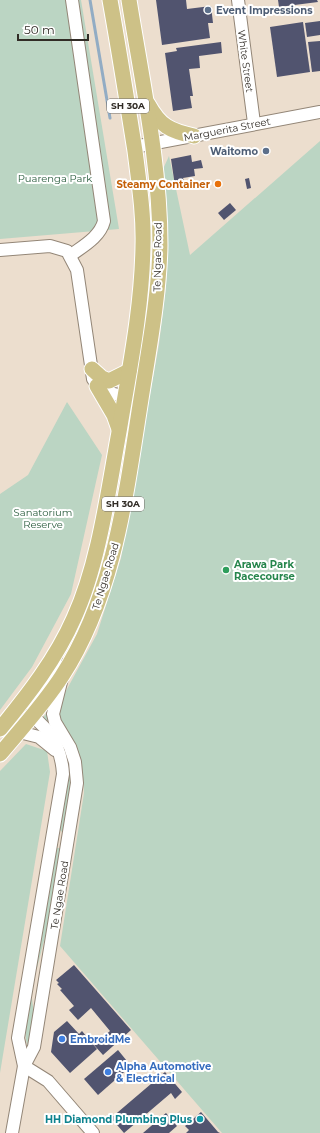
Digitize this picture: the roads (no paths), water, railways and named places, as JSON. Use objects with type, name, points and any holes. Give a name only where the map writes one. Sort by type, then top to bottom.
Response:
[{"type":"main road","name":"Te Ngae Road","points":[[56,654],[73,620],[86,583],[106,503],[125,396],[140,296],[143,246],[141,200],[134,147],[110,0]]},
{"type":"main road","name":"Te Ngae Road","points":[[62,676],[93,615],[114,553],[141,398],[156,299],[159,251],[157,182],[129,0]]},
{"type":"main road","points":[[144,96],[155,116],[165,126],[175,132],[194,136]]},
{"type":"main road","points":[[92,369],[102,378],[109,381],[129,371]]},
{"type":"main road","points":[[97,386],[114,415],[119,430]]},
{"type":"main road","name":"SH 30A","points":[[0,729],[56,654]]},
{"type":"main road","name":"SH 30A","points":[[0,754],[34,715],[62,676]]},
{"type":"street","points":[[71,255],[89,242],[103,226],[104,221],[72,0]]},
{"type":"street","name":"White Street","points":[[238,0],[254,123]]},
{"type":"street","name":"Marguerita Street","points":[[134,147],[254,123],[320,112]]},
{"type":"street","points":[[0,250],[56,247],[67,251],[71,255],[77,270],[93,379],[97,386],[109,392],[141,398]]},
{"type":"street","name":"Te Ngae Road","points":[[24,1066],[18,1038],[63,774],[59,754],[49,732],[34,715],[33,706],[35,699],[54,672],[56,654]]},
{"type":"street","name":"Te Ngae Road","points":[[12,1133],[24,1066],[34,1047],[77,783],[75,762],[70,747],[55,722],[54,714],[62,676]]},
{"type":"street","points":[[19,732],[39,737],[59,754]]},
{"type":"street","points":[[52,838],[68,842]]},
{"type":"street","points":[[29,973],[45,976]]},
{"type":"street","points":[[24,1066],[48,1082],[93,1133]]},
{"type":"waterway","points":[[90,0],[110,118]]},
{"type":"place","name":"Event Impressions","points":[[208,10]]},
{"type":"place","name":"Waitomo","points":[[266,151]]},
{"type":"place","name":"Steamy Container","points":[[218,184]]},
{"type":"place","name":"Arawa Park Racecourse","points":[[226,570]]},
{"type":"place","name":"EmbroidMe","points":[[62,1039]]},
{"type":"place","name":"Alpha Automotive & Electrical","points":[[108,1072]]},
{"type":"place","name":"HH Diamond Plumbing Plus","points":[[200,1119]]},
{"type":"park label","name":"Puarenga Park","points":[[55,178]]},
{"type":"park label","name":"Sanatorium Reserve","points":[[43,518]]}]
